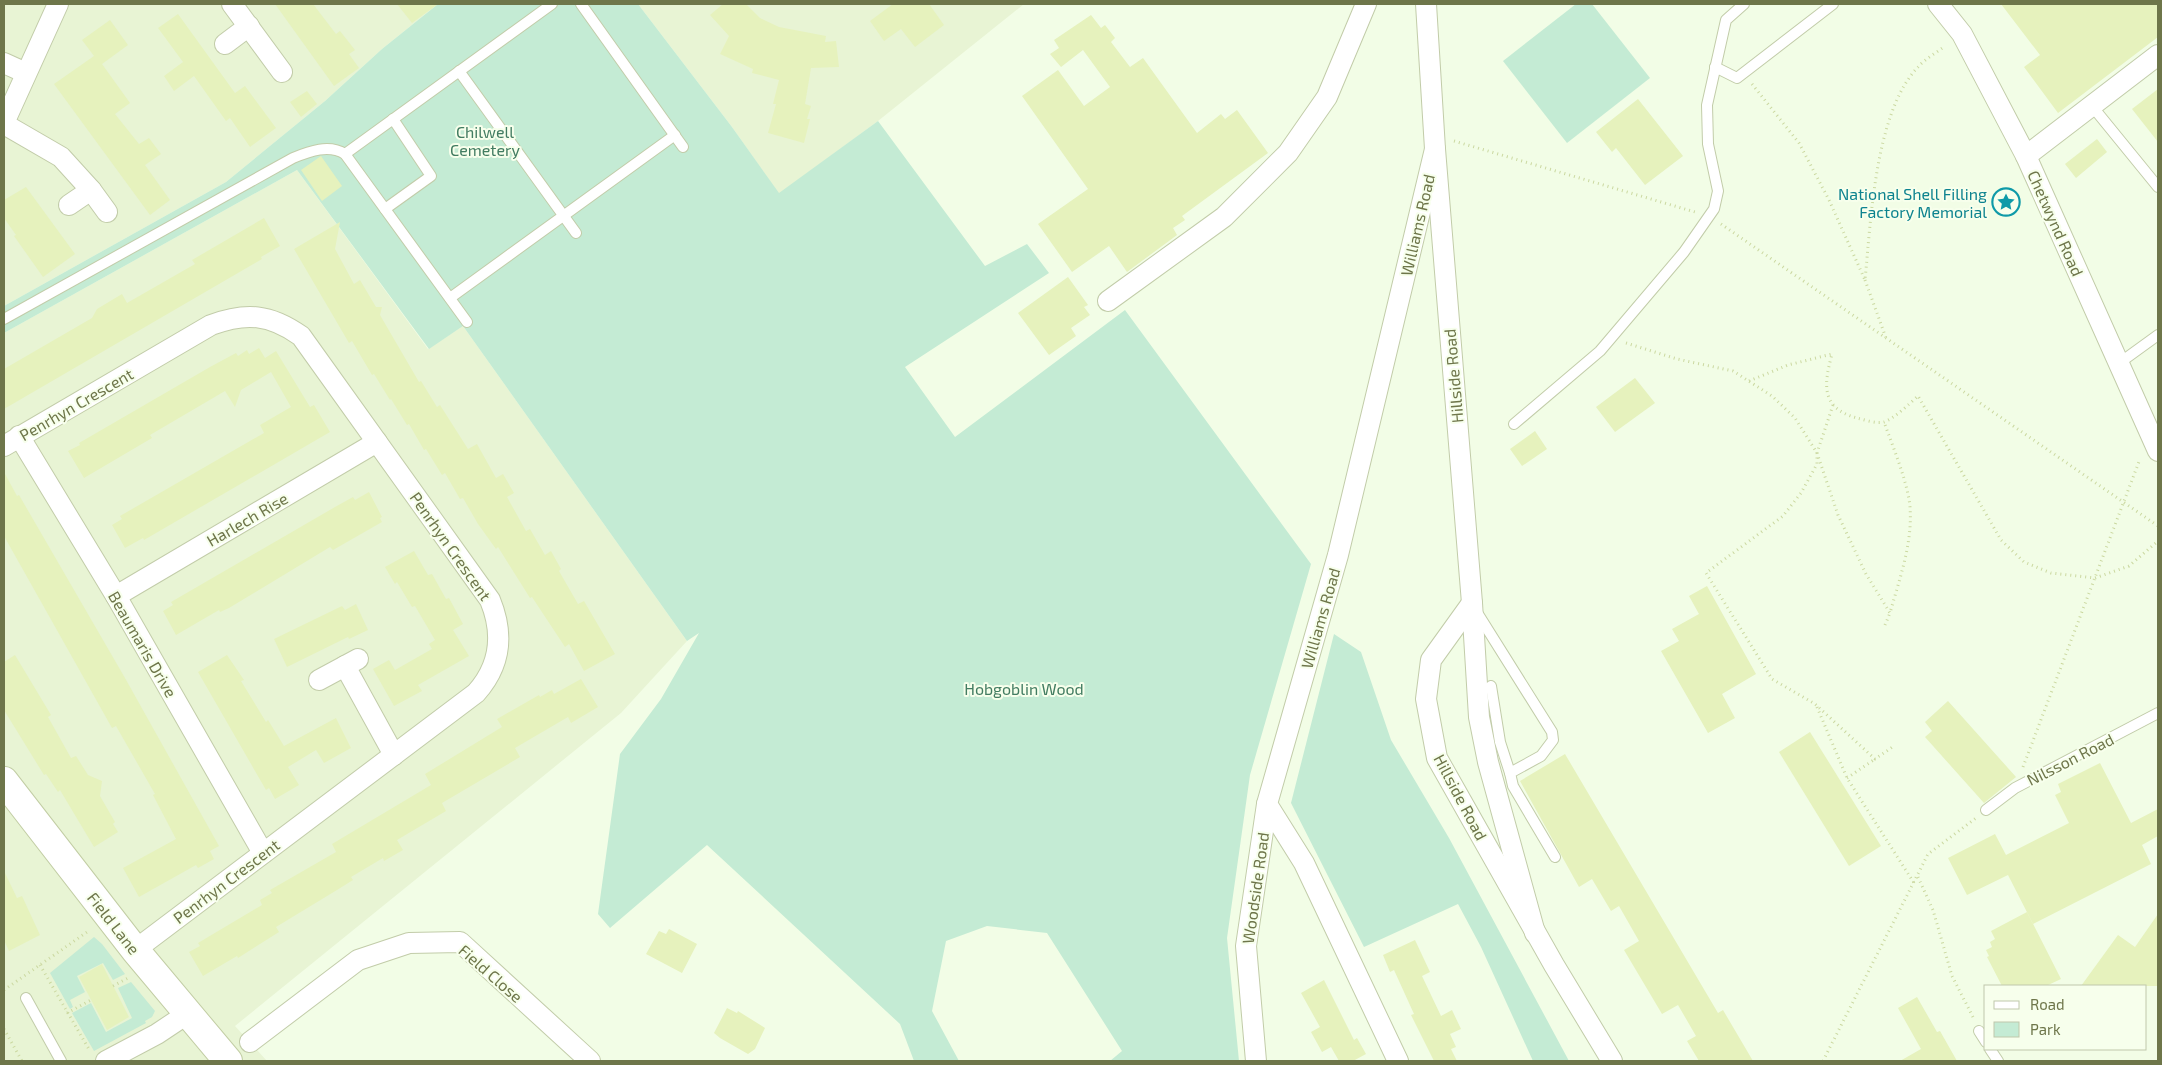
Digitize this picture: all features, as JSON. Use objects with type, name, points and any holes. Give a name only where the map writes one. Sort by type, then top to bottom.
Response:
[{"type":"street","points":[[58,4],[4,123],[60,157],[91,190],[107,212]]},
{"type":"street","points":[[232,4],[282,72]]},
{"type":"street","points":[[1108,301],[1224,217],[1288,153],[1327,97],[1366,4]]},
{"type":"street","name":"Hillside Road","points":[[1426,4],[1434,142],[1472,603],[1479,717],[1488,762],[1535,933]]},
{"type":"street","name":"Chetwynd Road","points":[[1938,4],[1962,34],[2026,156],[2154,442]]},
{"type":"street","points":[[225,44],[249,26]]},
{"type":"street","points":[[2026,156],[2158,55]]},
{"type":"street","points":[[4,63],[26,73]]},
{"type":"street","name":"Williams Road","points":[[1267,804],[1338,555],[1434,142]]},
{"type":"street","points":[[69,206],[91,190]]},
{"type":"street","name":"Penrhyn Crescent","points":[[12,441],[211,325],[236,318],[253,316],[278,322],[301,336],[490,600],[497,619],[500,634],[496,661],[476,693],[135,950]]},
{"type":"street","name":"Beaumaris Drive","points":[[12,441],[116,596],[263,853]]},
{"type":"street","name":"Harlech Rise","points":[[116,596],[377,442]]},
{"type":"street","name":"Hillside Road","points":[[1472,603],[1431,660],[1426,700],[1437,758],[1535,933],[1612,1061]]},
{"type":"street","points":[[319,680],[352,662],[394,755]]},
{"type":"street","name":"Field Lane","points":[[4,781],[135,950],[228,1061]]},
{"type":"street","points":[[1267,804],[1304,863],[1398,1061]]},
{"type":"street","name":"Woodside Road","points":[[1256,1061],[1246,946],[1267,804]]},
{"type":"street","name":"Field Close","points":[[250,1042],[358,960],[410,943],[460,942],[590,1061]]},
{"type":"street","points":[[98,1057],[157,1034],[187,1014]]},
{"type":"lane","points":[[344,154],[552,4]]},
{"type":"lane","points":[[581,4],[683,147]]},
{"type":"lane","points":[[1514,424],[1600,351],[1684,252],[1714,210],[1718,191],[1708,144],[1707,105],[1726,20],[1744,4]]},
{"type":"lane","points":[[1716,67],[1736,78],[1833,4]]},
{"type":"lane","points":[[459,71],[576,232]]},
{"type":"lane","points":[[2092,106],[2158,187]]},
{"type":"lane","points":[[385,209],[432,176],[393,119]]},
{"type":"lane","points":[[450,298],[675,135]]},
{"type":"lane","points":[[4,319],[293,158],[310,150],[336,149],[344,154],[467,322]]},
{"type":"lane","points":[[2118,364],[2158,335]]},
{"type":"lane","points":[[1472,603],[1552,732],[1553,740],[1541,756],[1510,773]]},
{"type":"lane","points":[[1491,686],[1500,742],[1513,786],[1555,857]]},
{"type":"lane","name":"Nilsson Road","points":[[1986,810],[2014,788],[2158,713]]},
{"type":"lane","points":[[26,998],[61,1061]]},
{"type":"lane","points":[[1979,1031],[1984,1039]]},
{"type":"lane","points":[[1991,1050],[1998,1061]]},
{"type":"path","points":[[1865,280],[1880,149],[1899,94],[1918,67],[1962,34]]},
{"type":"path","points":[[1744,73],[1760,97],[1799,143],[1829,200],[1865,280],[1886,338]]},
{"type":"path","points":[[1434,142],[1710,216],[2122,503],[2158,526]]},
{"type":"path","points":[[1611,338],[1678,359],[1733,371],[1772,396],[1795,418],[1817,453],[1838,515],[1866,574],[1890,613]]},
{"type":"path","points":[[1749,381],[1788,365],[1832,354],[1826,376],[1828,398],[1849,416],[1870,422],[1884,422],[1918,396],[2001,540],[2024,562],[2051,573],[2095,578],[2129,566],[2158,541]]},
{"type":"path","points":[[1834,405],[1817,453],[1816,464],[1802,493],[1783,516],[1706,573],[1772,678],[1816,704],[1875,759]]},
{"type":"path","points":[[1884,422],[1909,500],[1909,527],[1904,562],[1885,625]]},
{"type":"path","points":[[2014,788],[2122,503],[2154,442]]},
{"type":"path","points":[[1816,704],[1847,778],[1914,883]]},
{"type":"path","points":[[1847,778],[1894,746]]},
{"type":"path","points":[[1823,1061],[1928,854],[1986,810]]},
{"type":"path","points":[[1918,876],[1933,910],[1952,976],[1979,1031]]},
{"type":"path","points":[[4,990],[109,916]]},
{"type":"path","points":[[40,965],[98,1057]]},
{"type":"path","points":[[68,1012],[91,1000]]},
{"type":"path","points":[[4,1029],[22,1061]]},
{"type":"shaded area","points":[[4,4],[438,4],[382,49],[325,101],[226,182],[4,306]]},
{"type":"shaded area","points":[[638,4],[1024,4],[878,121],[779,194],[732,127]]},
{"type":"shaded area","points":[[297,170],[428,349],[463,326],[687,641],[621,713],[235,1026],[267,1061],[4,1061],[4,333]]},
{"type":"green space","points":[[438,4],[638,4],[732,127],[779,193],[878,121],[985,266],[1027,244],[1049,273],[905,367],[955,437],[1125,310],[1311,564],[1250,775],[1227,938],[1239,1061],[1110,1061],[1122,1051],[1047,933],[987,926],[946,941],[932,1011],[959,1061],[914,1061],[900,1024],[707,845],[610,928],[598,914],[620,754],[661,699],[699,633],[687,641],[463,326],[429,349],[297,170],[4,333],[4,306],[226,182],[325,101],[382,49]]},
{"type":"green space","points":[[1576,4],[1592,4],[1650,78],[1567,143],[1503,61]]},
{"type":"green space","points":[[1334,634],[1361,652],[1391,740],[1449,838],[1569,1061],[1533,1061],[1481,947],[1458,904],[1364,947],[1291,803]]},
{"type":"green space","points":[[94,937],[102,944],[125,974],[113,980],[103,963],[77,976],[85,992],[70,1000],[73,1007],[70,1009],[50,973]]},
{"type":"green space","points":[[131,982],[155,1011],[152,1017],[145,1021],[146,1023],[94,1051],[72,1013],[91,1003],[106,1032],[132,1018],[118,988]]},
{"type":"building","points":[[275,4],[313,4],[336,34],[340,31],[355,50],[349,54],[359,68],[334,86]]},
{"type":"building","points":[[397,4],[438,4],[412,23]]},
{"type":"building","points":[[723,4],[746,4],[760,18],[779,27],[826,36],[825,42],[836,41],[839,67],[811,68],[805,104],[811,106],[807,119],[810,119],[804,143],[768,133],[776,104],[773,104],[779,80],[752,73],[753,69],[720,54],[729,36],[710,15]]},
{"type":"building","points":[[893,4],[929,4],[944,25],[915,47],[901,29],[884,41],[870,21]]},
{"type":"building","points":[[2001,4],[2158,4],[2158,37],[2058,113],[2024,67],[2040,55]]},
{"type":"building","points":[[178,14],[235,93],[245,86],[276,128],[250,147],[230,118],[226,121],[194,76],[174,91],[164,76],[183,62],[158,28]]},
{"type":"building","points":[[1091,15],[1101,28],[1105,25],[1115,38],[1111,42],[1130,67],[1143,58],[1197,133],[1221,114],[1225,119],[1237,110],[1268,153],[1182,216],[1185,220],[1173,228],[1177,235],[1127,272],[1109,246],[1072,272],[1038,224],[1088,189],[1022,96],[1058,70],[1084,106],[1110,87],[1083,50],[1061,67],[1050,54],[1059,48],[1054,40]]},
{"type":"building","points":[[110,20],[128,45],[102,64],[130,103],[115,114],[139,144],[149,138],[161,154],[145,165],[170,200],[150,215],[54,84],[94,56],[82,40]]},
{"type":"building","points":[[2158,89],[2158,142],[2132,109]]},
{"type":"building","points":[[307,91],[317,104],[301,117],[290,102]]},
{"type":"building","points":[[1638,99],[1683,156],[1645,185],[1616,148],[1612,152],[1596,132]]},
{"type":"building","points":[[2097,139],[2107,152],[2076,178],[2065,164]]},
{"type":"building","points":[[321,156],[342,186],[322,201],[301,170]]},
{"type":"building","points":[[26,187],[75,254],[43,277],[14,236],[16,235],[4,218],[4,200]]},
{"type":"building","points":[[264,218],[280,246],[261,257],[262,259],[4,409],[4,369],[92,318],[97,309],[122,294],[127,303],[195,264],[192,260]]},
{"type":"building","points":[[340,222],[335,249],[354,284],[360,280],[376,307],[382,307],[380,315],[419,382],[421,381],[437,407],[440,405],[468,449],[477,444],[496,478],[503,474],[514,493],[507,497],[526,531],[530,529],[545,555],[551,551],[561,569],[559,571],[578,604],[584,601],[615,654],[584,671],[569,644],[565,647],[532,597],[530,598],[498,547],[496,549],[478,524],[463,498],[460,499],[445,473],[442,475],[426,449],[424,450],[409,424],[407,425],[374,374],[372,375],[352,341],[349,343],[294,249]]},
{"type":"building","points":[[1068,277],[1088,305],[1084,307],[1090,315],[1071,328],[1076,336],[1049,355],[1018,313]]},
{"type":"building","points":[[259,348],[265,358],[276,351],[310,407],[314,405],[330,432],[144,540],[143,538],[125,548],[112,525],[122,519],[120,516],[264,433],[260,425],[291,407],[271,372],[241,390],[235,407],[225,391],[150,435],[152,438],[84,478],[68,451],[210,367],[236,353],[238,356],[247,350],[249,354]]},
{"type":"building","points":[[1635,378],[1655,403],[1615,432],[1596,407]]},
{"type":"building","points":[[1535,431],[1547,449],[1522,466],[1510,449]]},
{"type":"building","points":[[4,472],[125,678],[219,846],[210,851],[214,859],[198,868],[196,865],[139,897],[123,868],[176,839],[153,795],[155,794],[116,726],[112,728],[4,536]]},
{"type":"building","points":[[369,492],[382,517],[380,518],[382,522],[333,550],[330,547],[229,608],[220,612],[219,610],[176,635],[163,611],[173,605],[171,602],[353,497],[355,500]]},
{"type":"building","points":[[414,551],[428,575],[432,574],[446,599],[449,598],[463,624],[453,630],[469,656],[418,685],[422,691],[394,706],[373,669],[389,660],[395,670],[432,649],[429,644],[435,640],[415,606],[412,607],[397,582],[395,584],[385,567]]},
{"type":"building","points":[[1707,586],[1756,674],[1722,694],[1735,718],[1708,733],[1661,651],[1679,641],[1672,629],[1699,614],[1689,596]]},
{"type":"building","points":[[356,604],[368,630],[349,639],[348,637],[287,667],[274,639],[342,606],[345,610]]},
{"type":"building","points":[[15,655],[51,715],[48,717],[71,758],[76,756],[88,775],[102,781],[100,796],[115,822],[113,824],[118,832],[94,847],[60,790],[58,792],[46,774],[44,775],[4,710],[4,662]]},
{"type":"building","points":[[227,655],[244,680],[241,681],[266,722],[268,720],[284,746],[336,718],[351,748],[324,763],[316,750],[288,767],[299,785],[275,799],[269,788],[266,790],[198,672]]},
{"type":"building","points":[[581,679],[598,707],[571,723],[568,717],[515,748],[520,757],[442,803],[446,811],[397,840],[403,850],[384,861],[383,858],[351,877],[353,880],[276,927],[279,932],[238,958],[237,956],[203,976],[189,952],[200,946],[198,943],[262,905],[260,900],[272,893],[270,890],[336,852],[332,844],[431,785],[425,774],[502,727],[497,719],[539,695],[540,697],[552,690],[554,694]]},
{"type":"building","points":[[1948,701],[2016,777],[1984,803],[1925,737],[1932,731],[1925,722]]},
{"type":"building","points":[[1810,732],[1881,846],[1849,866],[1779,752]]},
{"type":"building","points":[[1565,754],[1718,1013],[1723,1010],[1753,1061],[1699,1061],[1687,1041],[1696,1036],[1678,1005],[1662,1014],[1624,950],[1639,941],[1619,906],[1611,911],[1592,879],[1579,887],[1520,781]]},
{"type":"building","points":[[2100,763],[2131,823],[2158,809],[2158,836],[2142,845],[2151,864],[2033,924],[2008,875],[1967,895],[1948,858],[1995,834],[2006,855],[2069,823],[2055,795],[2061,792],[2058,784]]},
{"type":"building","points":[[4,871],[17,898],[22,896],[40,935],[9,951],[4,940]]},
{"type":"building","points":[[2027,912],[2061,979],[2048,985],[2001,985],[1987,957],[1989,956],[1986,950],[1992,947],[1990,942],[1995,939],[1991,931]]},
{"type":"building","points":[[2158,914],[2158,986],[2082,985],[2118,935],[2135,947]]},
{"type":"building","points":[[669,929],[697,944],[682,973],[646,954],[659,931],[666,934]]},
{"type":"building","points":[[1415,940],[1430,972],[1422,976],[1441,1016],[1452,1010],[1461,1029],[1450,1034],[1456,1047],[1451,1049],[1457,1061],[1434,1061],[1411,1015],[1414,1014],[1394,970],[1390,972],[1383,955]]},
{"type":"building","points":[[102,964],[129,1017],[107,1030],[79,977]]},
{"type":"building","points":[[1324,980],[1354,1040],[1357,1038],[1366,1054],[1353,1061],[1339,1061],[1331,1047],[1322,1052],[1311,1032],[1320,1027],[1301,993]]},
{"type":"building","points":[[1917,997],[1937,1032],[1940,1031],[1957,1061],[1900,1061],[1921,1049],[1898,1008]]},
{"type":"building","points":[[727,1008],[737,1013],[738,1011],[765,1028],[755,1049],[748,1054],[714,1033]]},
{"type":"place","name":"National Shell Filling Factory Memorial","points":[[2006,202]]},
{"type":"park label","name":"Chilwell Cemetery","points":[[485,140]]},
{"type":"park label","name":"Hobgoblin Wood","points":[[1024,688]]}]
